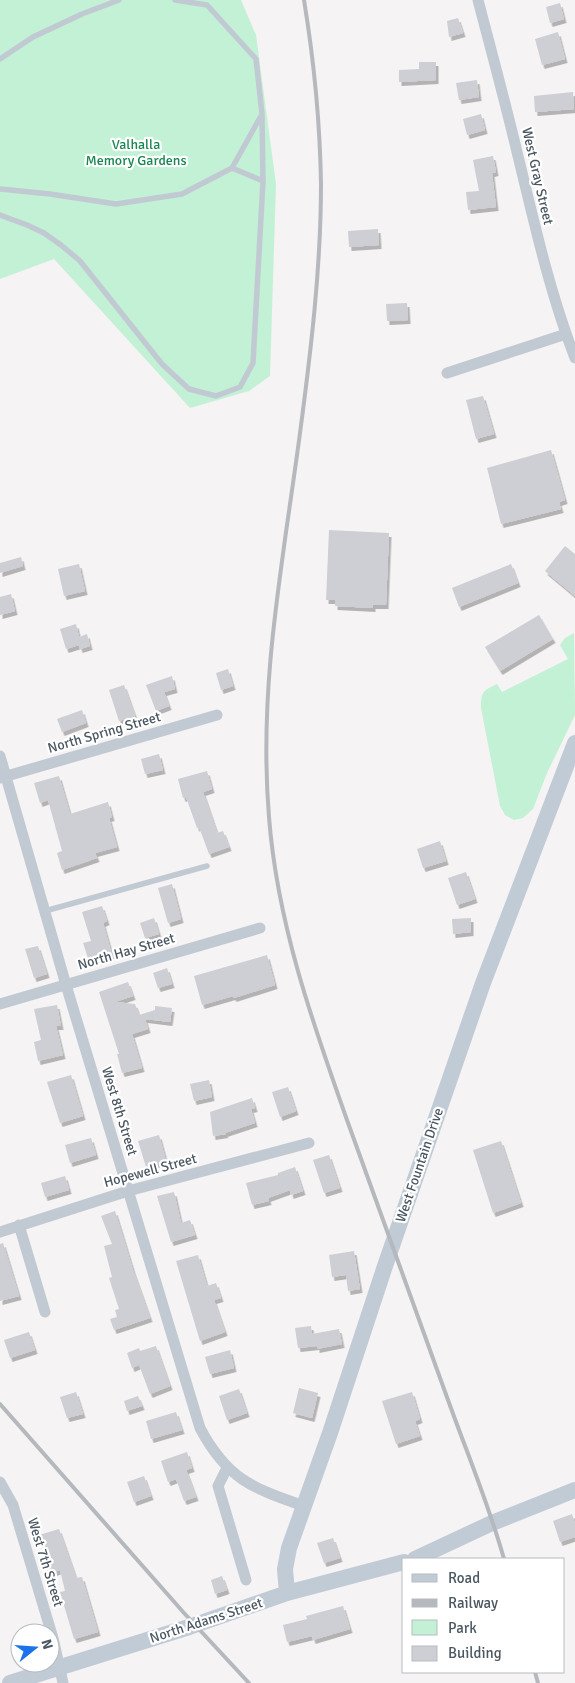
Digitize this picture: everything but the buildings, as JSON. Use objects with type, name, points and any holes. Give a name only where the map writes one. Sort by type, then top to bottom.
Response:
[{"type":"street","name":"West Gray Street","points":[[478,0],[504,95],[537,234],[566,334],[575,358]]},
{"type":"street","points":[[447,373],[566,334]]},
{"type":"street","name":"North Spring Street","points":[[3,777],[216,714]]},
{"type":"street","name":"West Fountain Drive","points":[[288,1593],[285,1569],[289,1548],[480,992],[575,743]]},
{"type":"street","name":"West 8th Street","points":[[0,756],[3,777],[200,1428],[215,1453],[227,1468],[254,1487],[304,1506]]},
{"type":"street","name":"North Hay Street","points":[[0,1004],[260,928]]},
{"type":"street","name":"Hopewell Street","points":[[0,1232],[128,1191],[309,1143]]},
{"type":"street","points":[[19,1225],[44,1312]]},
{"type":"street","points":[[227,1468],[218,1486],[246,1580]]},
{"type":"street","name":"West 7th Street","points":[[0,1482],[13,1505],[53,1638],[61,1675]]},
{"type":"street","points":[[417,1558],[492,1522],[575,1490]]},
{"type":"street","name":"North Adams Street","points":[[10,1683],[61,1675],[188,1627],[288,1593],[402,1563]]},
{"type":"lane","points":[[0,59],[33,37],[82,14],[119,0]]},
{"type":"lane","points":[[0,215],[27,225],[61,245],[80,261],[162,364],[189,389],[216,396],[240,386],[253,363],[263,181],[262,114],[256,60],[207,5],[175,0]]},
{"type":"lane","points":[[0,189],[116,204],[182,194],[232,168],[262,114]]},
{"type":"lane","points":[[232,168],[263,181]]},
{"type":"lane","points":[[45,911],[207,866]]},
{"type":"green space","name":"Valhalla Memory Gardens","points":[[0,0],[241,0],[256,35],[276,184],[270,376],[249,391],[190,408],[54,259],[0,279]]},
{"type":"green space","points":[[574,633],[575,715],[547,773],[533,809],[523,818],[514,820],[505,815],[500,806],[481,708],[482,695],[486,690],[497,684],[502,692],[568,659],[560,645],[565,638]]},
{"type":"railway","points":[[304,0],[314,69],[318,115],[321,215],[311,340],[269,672],[266,768],[273,856],[288,933],[321,1046],[384,1225],[485,1499],[504,1558]]},
{"type":"railway","points":[[0,1404],[184,1613],[249,1683]]},
{"type":"railway","points":[[535,1673],[538,1683]]}]
